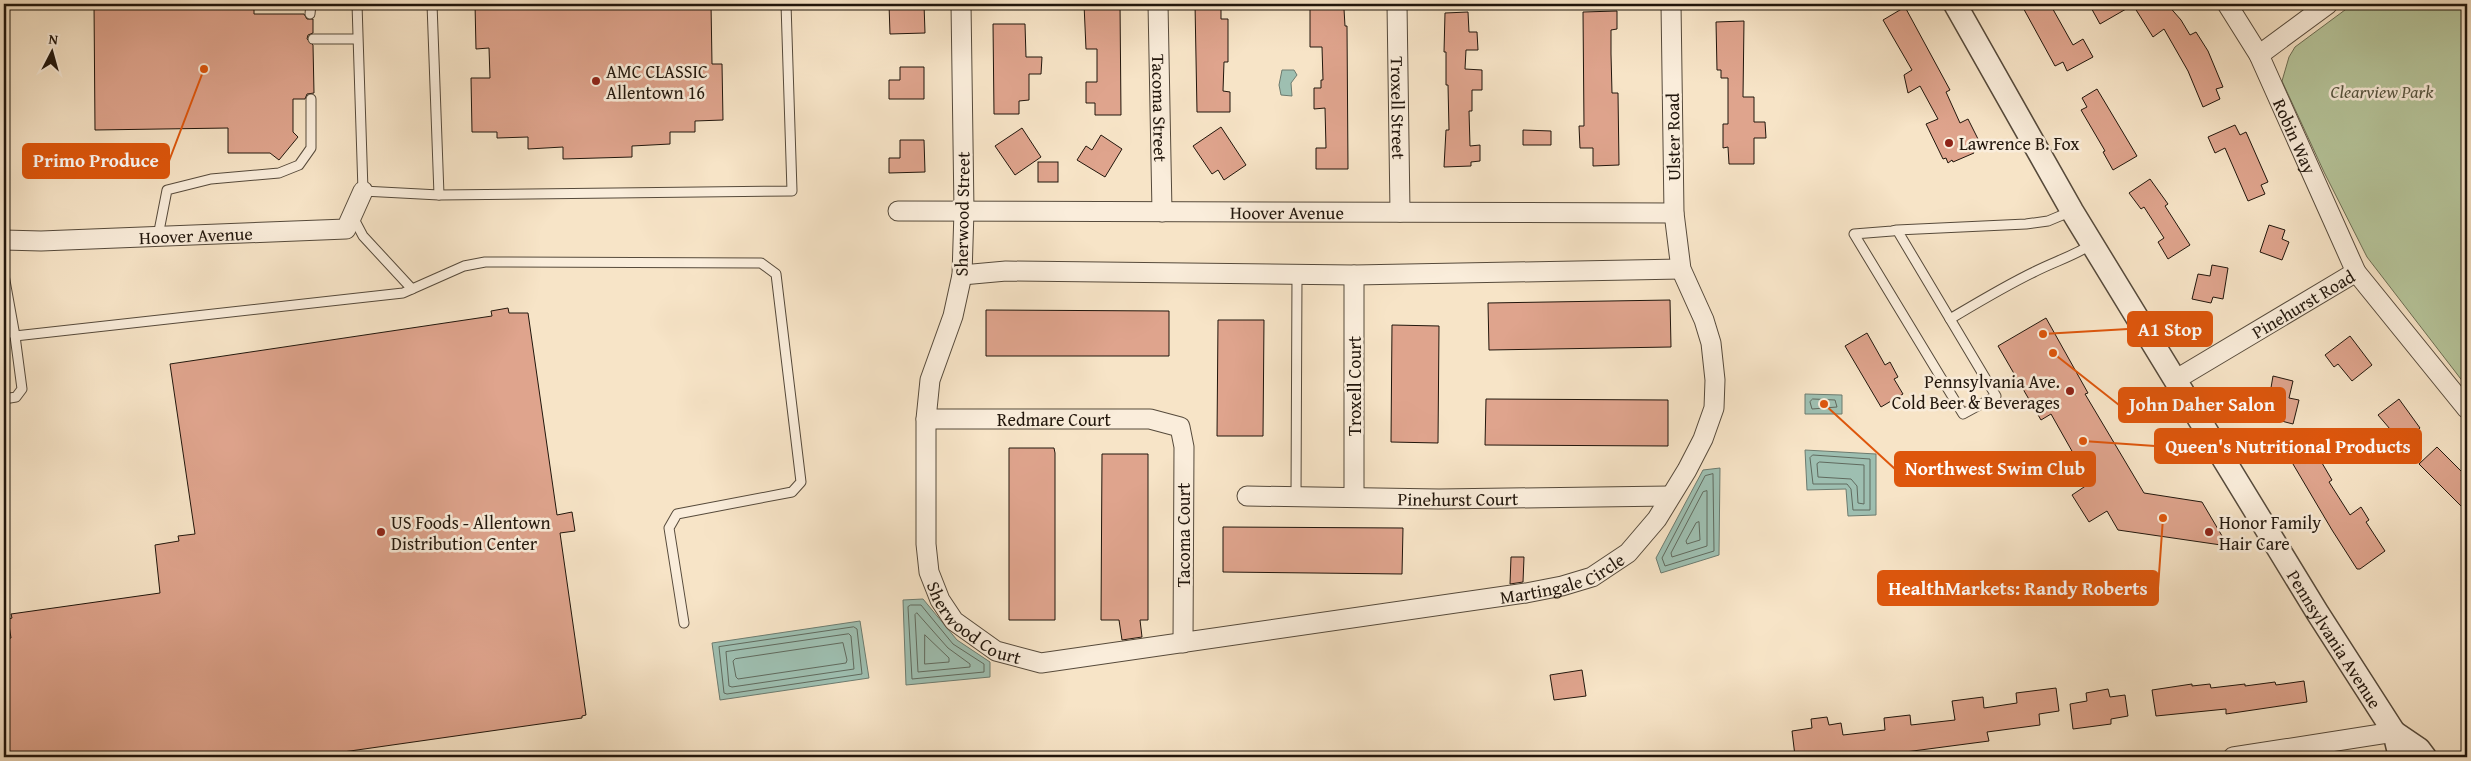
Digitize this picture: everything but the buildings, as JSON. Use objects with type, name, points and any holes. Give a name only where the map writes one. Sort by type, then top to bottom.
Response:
[{"type":"street","name":"Sherwood Street","points":[[926,419],[930,380],[953,316],[962,275],[964,211],[961,4]]},
{"type":"street","name":"Tacoma Street","points":[[1158,4],[1162,212]]},
{"type":"street","name":"Troxell Street","points":[[1397,4],[1400,212]]},
{"type":"street","name":"Ulster Road","points":[[1671,4],[1674,213],[1681,269]]},
{"type":"street","name":"Pennsylvania Avenue","points":[[1954,4],[2072,211],[2317,612],[2394,732],[2400,757]]},
{"type":"street","name":"Robin Way","points":[[2227,4],[2259,55],[2356,272]]},
{"type":"street","points":[[2259,55],[2328,4]]},
{"type":"street","points":[[353,217],[363,191]]},
{"type":"street","name":"Hoover Avenue","points":[[898,212],[1674,213]]},
{"type":"street","name":"Hoover Avenue","points":[[4,240],[41,241],[346,229],[353,217]]},
{"type":"street","points":[[962,275],[1006,271],[1354,275],[1681,269]]},
{"type":"street","name":"Martingale Circle","points":[[1182,643],[1562,586],[1592,577],[1628,553],[1657,519],[1703,439],[1714,408],[1715,380],[1711,343],[1704,320],[1681,269]]},
{"type":"street","name":"Pinehurst Road","points":[[2175,380],[2356,272],[2467,409]]},
{"type":"street","name":"Troxell Court","points":[[1354,275],[1354,497]]},
{"type":"street","name":"Redmare Court","points":[[926,419],[1150,419],[1180,427]]},
{"type":"street","name":"Sherwood Court","points":[[926,419],[926,544],[929,572],[940,600],[954,621],[996,651],[1041,663],[1182,643]]},
{"type":"street","name":"Tacoma Court","points":[[1180,427],[1184,447],[1182,643]]},
{"type":"street","name":"Pinehurst Court","points":[[1247,496],[1439,499],[1670,496]]},
{"type":"street","name":"Pennsylvania Avenue","points":[[2394,732],[2419,749],[2425,757]]},
{"type":"street","points":[[2234,757],[2394,732],[2389,757]]},
{"type":"lane","points":[[310,4],[310,14]]},
{"type":"lane","points":[[357,4],[363,191],[439,195],[792,191],[786,4]]},
{"type":"lane","points":[[432,4],[439,195]]},
{"type":"lane","points":[[313,39],[357,39]]},
{"type":"lane","points":[[158,236],[167,190],[211,179],[279,173],[299,165],[311,148],[311,99]]},
{"type":"lane","points":[[1897,230],[1996,396],[1963,414],[1854,234],[1897,230],[2026,224],[2048,221],[2072,211]]},
{"type":"lane","points":[[353,217],[363,236],[412,289]]},
{"type":"lane","points":[[1950,319],[2016,281],[2057,260],[2076,254],[2092,244]]},
{"type":"lane","points":[[15,336],[403,293],[464,266],[485,262],[761,263],[776,274],[801,482],[792,492],[677,514],[669,528],[684,623]]},
{"type":"lane","points":[[4,275],[22,389],[16,397],[4,399]]},
{"type":"lane","points":[[1296,496],[1297,275]]},
{"type":"lane","points":[[4,322],[15,336]]},
{"type":"green space","name":"Clearview Park","points":[[2353,4],[2467,4],[2467,387],[2367,257],[2324,172],[2282,81],[2289,57],[2295,47]]},
{"type":"water","points":[[1282,70],[1294,70],[1297,75],[1291,83],[1292,96],[1281,95],[1279,85]]},
{"type":"water","points":[[1805,394],[1842,395],[1842,414],[1805,414]]},
{"type":"water","points":[[1805,450],[1876,454],[1876,515],[1848,516],[1846,489],[1807,490]]},
{"type":"water","points":[[1720,468],[1719,555],[1661,573],[1656,558],[1703,470]]},
{"type":"water","points":[[923,599],[957,640],[990,662],[990,677],[906,685],[903,600]]},
{"type":"water","points":[[860,621],[869,678],[720,700],[712,643]]},
{"type":"place","name":"Primo Produce","points":[[204,69]]},
{"type":"place","name":"AMC CLASSIC Allentown 16","points":[[596,81]]},
{"type":"place","name":"Lawrence B. Fox","points":[[1949,143]]},
{"type":"place","name":"A1 Stop","points":[[2043,334]]},
{"type":"place","name":"John Daher Salon","points":[[2053,353]]},
{"type":"place","name":"Pennsylvania Ave. Cold Beer & Beverages","points":[[2070,391]]},
{"type":"place","name":"Northwest Swim Club","points":[[1824,404]]},
{"type":"place","name":"Queen's Nutritional Products","points":[[2083,441]]},
{"type":"place","name":"HealthMarkets: Randy Roberts","points":[[2163,518]]},
{"type":"place","name":"US Foods - Allentown Distribution Center","points":[[381,532]]},
{"type":"place","name":"Honor Family Hair Care","points":[[2209,532]]}]
